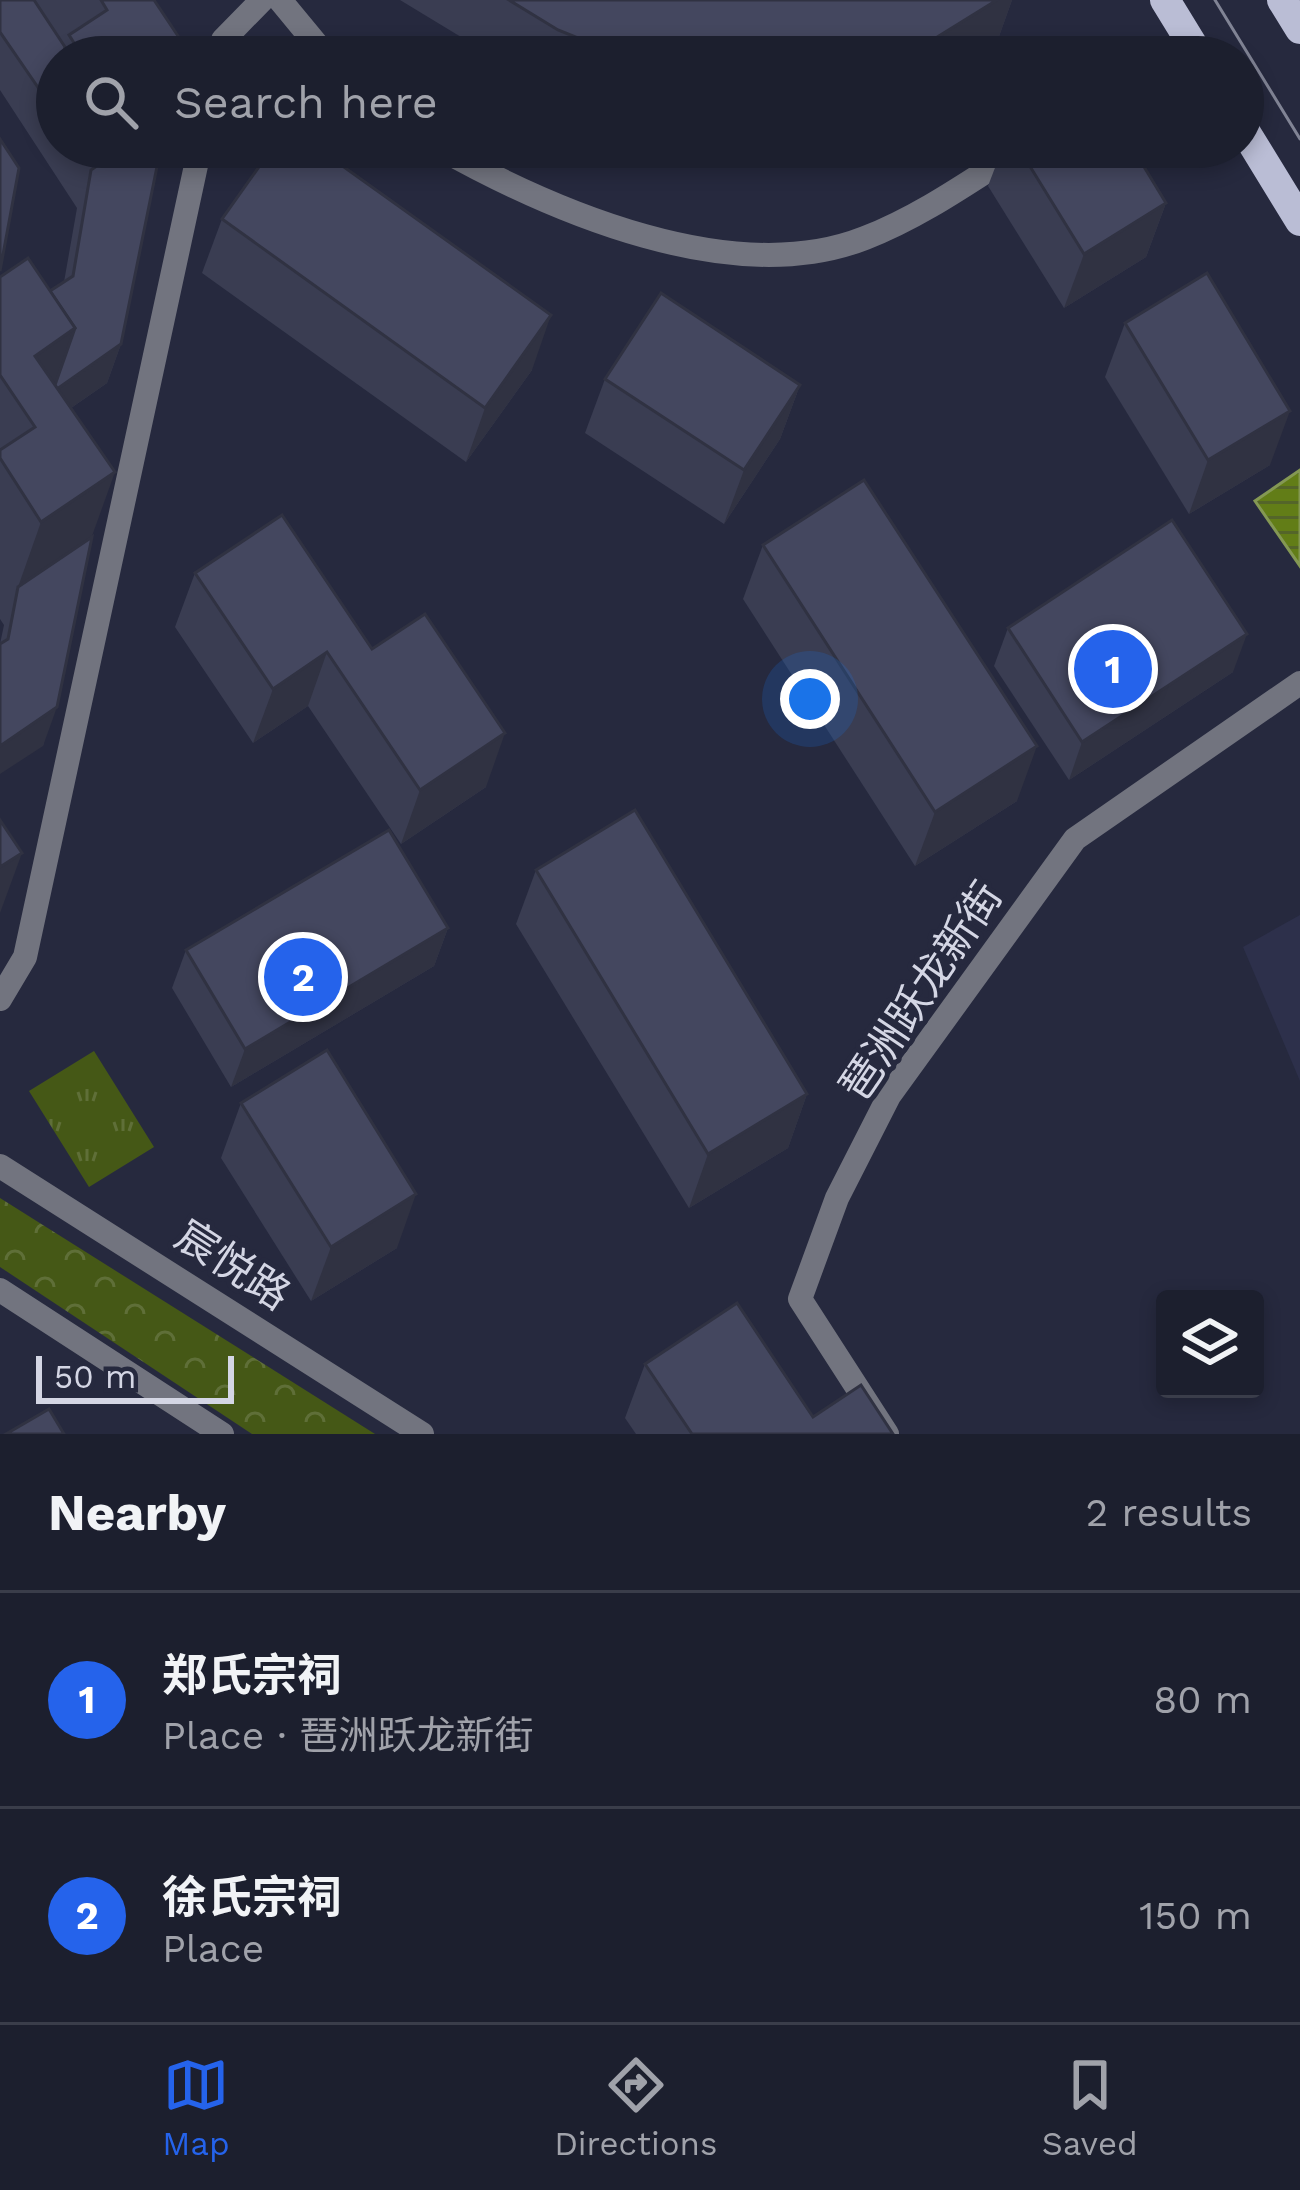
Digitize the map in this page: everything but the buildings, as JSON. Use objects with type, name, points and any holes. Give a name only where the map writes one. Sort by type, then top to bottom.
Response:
[{"type":"main road","points":[[1165,0],[1179,36]]},
{"type":"main road","points":[[1282,0],[1300,29]]},
{"type":"main road","points":[[1264,162],[1300,221]]},
{"type":"street","points":[[227,36],[262,0]]},
{"type":"street","points":[[280,0],[310,36]]},
{"type":"street","points":[[0,999],[25,957],[195,168]]},
{"type":"street","points":[[479,168],[556,208],[635,233],[711,249],[786,253],[862,240],[987,168]]},
{"type":"street","name":"琶洲跃龙新街","points":[[887,1434],[800,1299],[837,1198],[890,1096],[1075,839],[1300,683]]},
{"type":"street","name":"宸悦路","points":[[0,1166],[422,1434]]},
{"type":"street","points":[[0,1290],[222,1434]]},
{"type":"shaded area","points":[[1300,470],[1300,566],[1255,501]]},
{"type":"shaded area","points":[[1300,915],[1300,1081],[1243,947]]},
{"type":"green space","points":[[94,1051],[154,1147],[89,1187],[29,1091]]},
{"type":"green space","points":[[0,1198],[375,1434],[252,1434],[0,1267]]},
{"type":"tram line","points":[[1215,0],[1237,36]]},
{"type":"tram line","points":[[1264,80],[1300,139]]},
{"type":"place","name":"郑氏宗祠","points":[[1113,669]]},
{"type":"place","name":"徐氏宗祠","points":[[303,977]]}]
